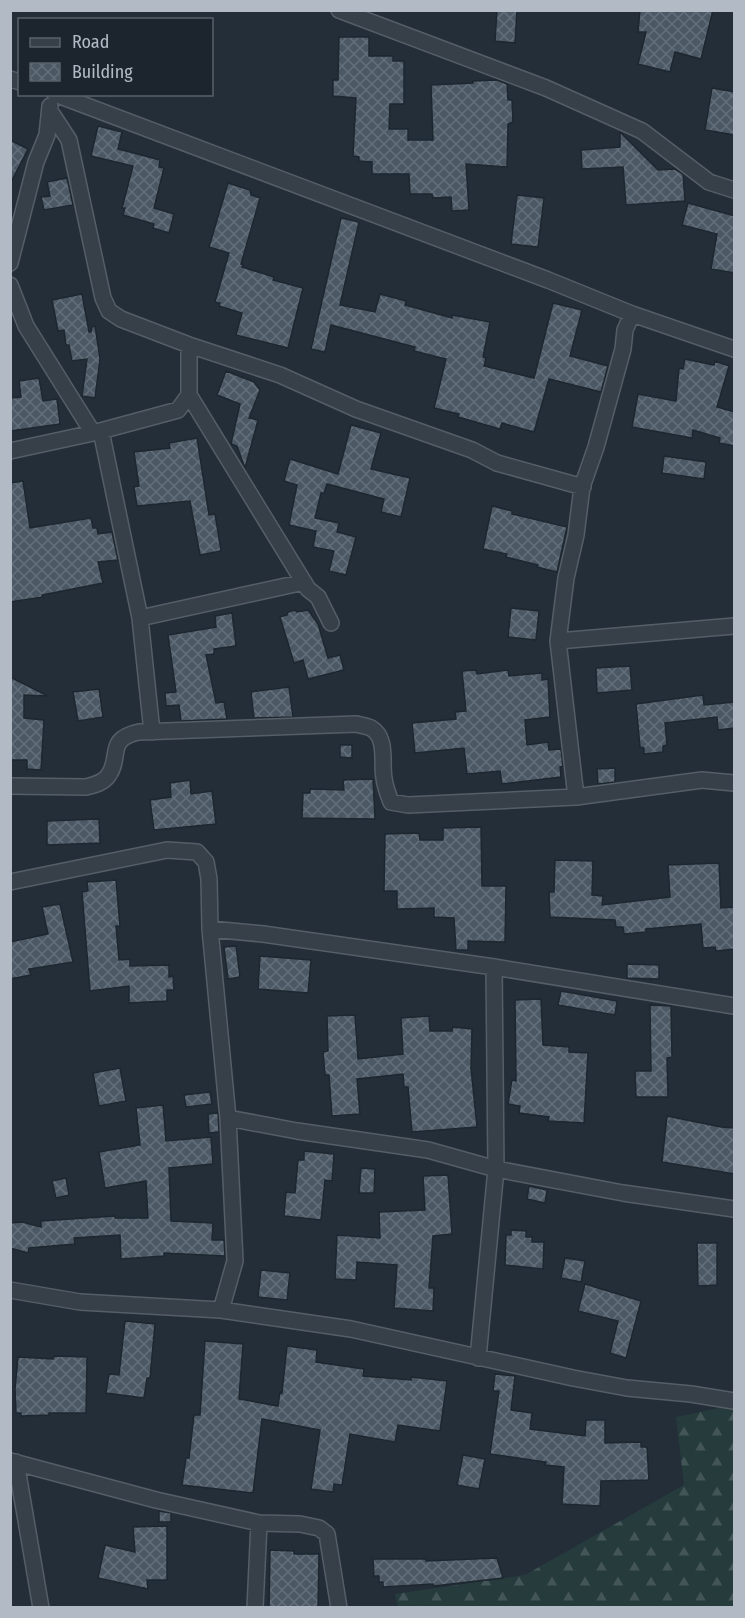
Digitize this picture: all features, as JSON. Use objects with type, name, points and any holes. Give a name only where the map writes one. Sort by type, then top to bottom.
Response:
[{"type":"street","points":[[339,10],[546,88],[642,130],[709,182],[735,190]]},
{"type":"street","points":[[10,263],[36,162],[47,135],[49,96]]},
{"type":"street","points":[[60,96],[548,280],[632,314],[735,349]]},
{"type":"street","points":[[50,111],[69,140],[103,298],[109,311],[122,319],[189,345],[280,375],[380,419],[472,450],[497,463],[583,487]]},
{"type":"street","points":[[10,285],[26,326],[97,432],[140,618],[152,732]]},
{"type":"street","points":[[576,797],[558,641],[566,578],[576,535],[576,522],[583,487],[617,370],[628,319],[632,314]]},
{"type":"street","points":[[189,345],[189,395],[308,589],[318,597],[331,623]]},
{"type":"street","points":[[10,451],[97,432],[178,410],[189,395]]},
{"type":"street","points":[[140,618],[304,582]]},
{"type":"street","points":[[558,641],[735,627]]},
{"type":"street","points":[[10,786],[86,787],[98,784],[108,776],[115,750],[122,739],[129,734],[356,724],[371,728],[378,737],[384,751],[385,787],[392,802],[408,805],[576,797],[702,780],[735,783]]},
{"type":"street","points":[[10,882],[167,850],[197,852],[206,862],[228,1118],[235,1261],[221,1310]]},
{"type":"street","points":[[210,929],[263,934],[494,967],[735,1006]]},
{"type":"street","points":[[478,1358],[496,1169],[494,967]]},
{"type":"street","points":[[228,1118],[297,1131],[428,1150],[496,1169],[623,1193],[735,1209]]},
{"type":"street","points":[[10,1290],[80,1302],[221,1310],[351,1329],[478,1358],[627,1388],[692,1394],[735,1401]]},
{"type":"street","points":[[41,1608],[13,1461],[145,1497],[259,1523],[300,1524],[319,1528],[327,1534],[339,1608]]},
{"type":"street","points":[[255,1608],[259,1523]]},
{"type":"green space","points":[[734,1405],[734,1607],[398,1608],[395,1594],[525,1575],[684,1485],[676,1417]]},
{"type":"building","points":[[497,10],[517,10],[515,43],[495,41]]},
{"type":"building","points":[[640,10],[713,10],[701,59],[675,52],[670,72],[638,64],[646,32],[638,32]]},
{"type":"building","points":[[339,37],[369,37],[369,56],[393,56],[393,61],[404,61],[404,104],[390,104],[389,129],[408,129],[408,140],[433,140],[431,85],[497,80],[507,84],[508,100],[512,100],[513,122],[508,124],[507,167],[466,164],[469,210],[452,211],[451,197],[433,198],[432,194],[410,194],[409,174],[372,174],[372,162],[359,161],[359,157],[353,156],[356,98],[333,96],[333,80],[338,80]]},
{"type":"building","points":[[712,88],[735,92],[735,135],[705,130]]},
{"type":"building","points":[[98,126],[122,132],[118,149],[160,160],[159,167],[164,168],[154,208],[174,214],[169,233],[153,228],[154,224],[123,215],[125,208],[122,208],[133,166],[91,156]]},
{"type":"building","points":[[620,132],[658,170],[675,169],[683,174],[685,201],[626,205],[623,167],[582,169],[581,150],[620,147]]},
{"type":"building","points":[[10,140],[28,149],[10,184]]},
{"type":"building","points":[[67,178],[73,205],[44,210],[41,197],[50,196],[47,182]]},
{"type":"building","points":[[228,183],[250,190],[251,195],[260,198],[242,267],[274,277],[273,280],[303,288],[288,348],[236,335],[242,313],[219,306],[220,303],[215,302],[229,253],[209,247]]},
{"type":"building","points":[[517,195],[544,198],[538,247],[511,244]]},
{"type":"building","points":[[688,203],[735,216],[735,273],[711,269],[717,234],[682,225]]},
{"type":"building","points":[[341,218],[359,222],[340,305],[375,312],[380,294],[406,301],[405,305],[452,318],[452,315],[490,322],[483,357],[486,358],[484,366],[534,378],[553,303],[582,310],[570,356],[608,366],[601,392],[549,379],[534,432],[502,423],[500,429],[458,417],[459,414],[434,408],[446,359],[414,351],[415,347],[331,325],[325,352],[311,349]]},
{"type":"building","points":[[82,294],[89,332],[95,326],[100,359],[95,398],[82,396],[87,359],[72,361],[69,345],[66,345],[64,330],[58,331],[52,300]]},
{"type":"building","points":[[685,359],[714,365],[715,361],[729,366],[717,407],[735,412],[735,446],[719,443],[720,438],[693,430],[692,438],[632,427],[638,394],[676,401],[679,368],[683,369]]},
{"type":"building","points":[[226,371],[254,382],[260,390],[249,418],[258,420],[245,468],[237,446],[231,444],[240,404],[217,395]]},
{"type":"building","points":[[39,378],[43,401],[57,399],[60,424],[10,431],[10,398],[21,397],[19,381]]},
{"type":"building","points":[[351,425],[381,433],[371,469],[410,478],[401,517],[381,512],[384,499],[327,484],[324,493],[321,493],[315,518],[339,523],[337,532],[356,537],[346,575],[329,571],[334,551],[313,547],[316,531],[289,525],[297,485],[284,481],[290,459],[338,474]]},
{"type":"building","points":[[197,438],[209,515],[215,514],[221,551],[200,555],[190,501],[137,506],[134,487],[139,486],[134,452],[170,448],[169,443]]},
{"type":"building","points":[[664,456],[706,462],[704,479],[662,473]]},
{"type":"building","points":[[23,481],[30,528],[91,518],[93,528],[97,528],[98,534],[112,532],[118,560],[98,562],[103,583],[10,602],[10,483]]},
{"type":"building","points":[[492,506],[512,511],[512,514],[567,527],[557,572],[506,557],[507,554],[483,549]]},
{"type":"building","points":[[511,608],[539,611],[536,640],[508,637]]},
{"type":"building","points":[[295,610],[297,612],[308,610],[318,624],[328,658],[340,655],[344,670],[308,679],[303,660],[294,663],[280,617]]},
{"type":"building","points":[[232,613],[236,646],[214,649],[214,654],[206,655],[216,703],[224,702],[227,719],[181,721],[179,705],[166,706],[165,693],[176,692],[168,635],[216,627],[215,616]]},
{"type":"building","points":[[630,666],[632,690],[597,693],[596,668]]},
{"type":"building","points":[[476,670],[477,674],[508,670],[509,676],[542,673],[542,680],[548,679],[550,717],[525,720],[527,745],[548,742],[549,750],[561,749],[563,766],[560,767],[561,777],[502,784],[500,771],[467,774],[464,748],[415,753],[412,723],[456,719],[455,712],[466,711],[462,671]]},
{"type":"building","points":[[10,677],[48,696],[24,695],[24,718],[44,720],[41,770],[27,769],[27,760],[10,760]]},
{"type":"building","points":[[289,687],[293,717],[254,718],[251,692]]},
{"type":"building","points":[[99,689],[103,717],[78,721],[73,692]]},
{"type":"building","points":[[703,695],[704,705],[735,702],[735,728],[718,730],[717,717],[665,723],[667,745],[663,746],[663,752],[644,754],[644,748],[640,747],[636,704]]},
{"type":"building","points":[[340,745],[352,745],[352,758],[340,757]]},
{"type":"building","points":[[615,768],[615,782],[598,784],[597,769]]},
{"type":"building","points":[[373,779],[375,819],[302,818],[303,793],[310,793],[310,789],[344,790],[343,780]]},
{"type":"building","points":[[190,780],[191,794],[212,791],[216,824],[154,830],[150,800],[171,797],[170,783]]},
{"type":"building","points":[[99,819],[100,843],[47,845],[47,821]]},
{"type":"building","points":[[481,827],[482,886],[506,886],[505,942],[468,941],[468,950],[456,950],[454,918],[434,917],[434,908],[397,909],[397,891],[384,891],[385,834],[419,833],[420,840],[443,840],[443,828]]},
{"type":"building","points":[[555,860],[593,861],[592,895],[603,896],[602,905],[670,897],[668,865],[719,863],[721,908],[735,907],[735,949],[716,951],[715,947],[703,948],[701,924],[646,929],[646,932],[624,934],[623,927],[616,927],[615,920],[550,917],[549,892],[554,892]]},
{"type":"building","points":[[116,880],[120,926],[116,926],[119,960],[130,959],[130,966],[169,965],[169,977],[173,976],[174,990],[167,990],[167,1001],[129,1003],[129,986],[90,991],[82,892],[88,891],[87,882]]},
{"type":"building","points":[[60,904],[73,962],[29,969],[31,975],[10,979],[10,942],[48,934],[42,907]]},
{"type":"building","points":[[236,946],[240,977],[228,979],[224,947]]},
{"type":"building","points":[[260,956],[311,960],[308,993],[258,989]]},
{"type":"building","points":[[627,964],[659,965],[659,979],[627,978]]},
{"type":"building","points":[[561,991],[617,1001],[615,1015],[558,1005]]},
{"type":"building","points":[[541,999],[543,1045],[569,1047],[569,1052],[588,1053],[584,1123],[548,1121],[549,1117],[519,1113],[520,1106],[508,1104],[512,1080],[516,1081],[515,1000]]},
{"type":"building","points":[[650,1005],[671,1006],[672,1057],[667,1058],[668,1097],[636,1097],[635,1071],[651,1071]]},
{"type":"building","points":[[355,1015],[358,1059],[403,1054],[401,1018],[429,1016],[430,1031],[452,1031],[453,1027],[472,1029],[471,1068],[477,1127],[412,1132],[408,1087],[404,1087],[403,1074],[357,1079],[360,1114],[332,1116],[329,1075],[325,1075],[323,1052],[328,1051],[327,1016]]},
{"type":"building","points":[[120,1068],[126,1101],[99,1106],[93,1073]]},
{"type":"building","points":[[210,1092],[212,1104],[186,1107],[184,1095]]},
{"type":"building","points":[[163,1105],[166,1141],[211,1137],[213,1164],[169,1168],[171,1221],[213,1223],[212,1240],[224,1240],[225,1256],[164,1253],[164,1256],[121,1259],[120,1235],[74,1238],[75,1244],[29,1248],[28,1253],[10,1248],[10,1223],[22,1222],[41,1227],[41,1221],[115,1216],[115,1218],[148,1218],[146,1181],[105,1188],[99,1152],[140,1145],[136,1108]]},
{"type":"building","points":[[218,1113],[219,1132],[209,1133],[208,1114]]},
{"type":"building","points":[[667,1116],[735,1128],[735,1174],[662,1162]]},
{"type":"building","points":[[304,1151],[334,1154],[332,1181],[325,1180],[321,1220],[284,1216],[286,1192],[295,1193],[298,1160],[304,1160]]},
{"type":"building","points":[[361,1168],[375,1169],[374,1193],[359,1193]]},
{"type":"building","points":[[448,1175],[452,1234],[433,1236],[429,1288],[434,1288],[433,1311],[394,1308],[397,1265],[357,1262],[356,1280],[335,1279],[337,1235],[380,1238],[379,1212],[425,1210],[423,1176]]},
{"type":"building","points":[[66,1178],[69,1195],[56,1198],[52,1181]]},
{"type":"building","points":[[529,1186],[547,1190],[545,1203],[527,1199]]},
{"type":"building","points":[[511,1230],[526,1231],[526,1237],[532,1237],[532,1242],[544,1242],[543,1269],[505,1265],[506,1235],[511,1235]]},
{"type":"building","points":[[697,1243],[717,1243],[717,1285],[698,1286]]},
{"type":"building","points":[[565,1258],[585,1261],[581,1282],[561,1278]]},
{"type":"building","points":[[261,1270],[290,1273],[287,1300],[258,1297]]},
{"type":"building","points":[[585,1284],[641,1301],[626,1358],[610,1353],[618,1321],[578,1311]]},
{"type":"building","points":[[125,1321],[155,1324],[150,1378],[147,1378],[144,1398],[106,1393],[109,1374],[119,1375]]},
{"type":"building","points":[[205,1341],[243,1344],[239,1399],[278,1406],[280,1392],[282,1393],[287,1346],[317,1350],[316,1362],[364,1369],[363,1376],[411,1380],[411,1377],[447,1381],[440,1431],[398,1425],[395,1442],[350,1434],[342,1485],[334,1484],[333,1492],[311,1489],[320,1430],[262,1419],[253,1493],[182,1485],[186,1458],[189,1458],[194,1415],[200,1415]]},
{"type":"building","points":[[54,1356],[87,1357],[86,1413],[21,1416],[21,1413],[16,1413],[15,1389],[18,1357],[53,1359]]},
{"type":"building","points":[[495,1374],[515,1376],[511,1410],[532,1413],[530,1429],[585,1436],[586,1420],[605,1420],[605,1443],[641,1442],[641,1447],[647,1447],[649,1480],[601,1481],[600,1506],[562,1504],[564,1467],[545,1465],[546,1462],[490,1454],[499,1391],[493,1391]]},
{"type":"building","points":[[463,1455],[485,1459],[479,1489],[457,1485]]},
{"type":"building","points":[[159,1511],[171,1513],[171,1522],[159,1522]]},
{"type":"building","points":[[167,1526],[167,1580],[147,1580],[148,1589],[98,1578],[105,1545],[135,1552],[133,1527]]},
{"type":"building","points":[[270,1550],[294,1551],[294,1554],[319,1554],[318,1608],[269,1608]]},
{"type":"building","points":[[497,1558],[503,1578],[434,1586],[433,1584],[383,1587],[383,1582],[379,1582],[379,1576],[374,1576],[373,1559],[426,1559],[426,1561]]}]
